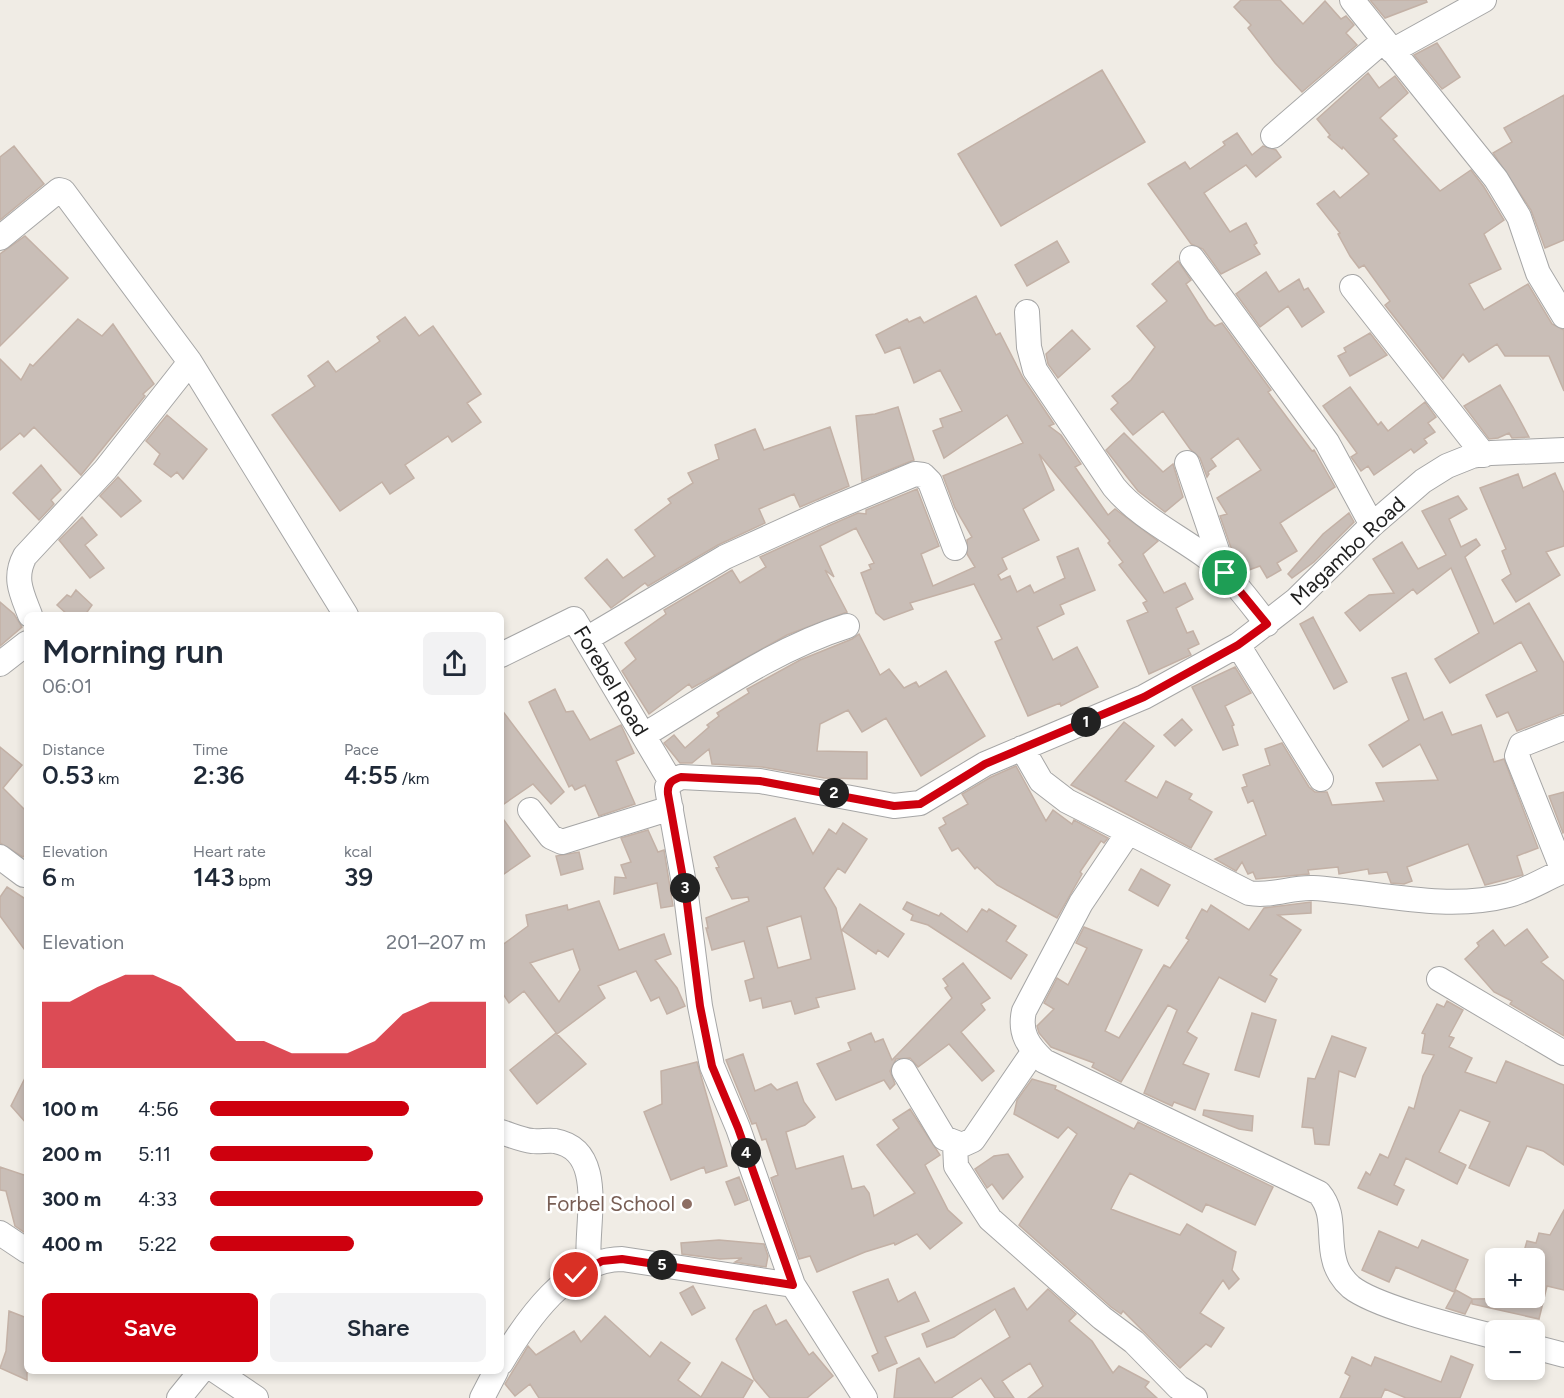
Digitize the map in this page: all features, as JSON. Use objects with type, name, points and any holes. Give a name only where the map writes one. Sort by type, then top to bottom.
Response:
[{"type":"street","points":[[1352,0],[1502,187],[1519,217],[1538,273],[1564,316]]},
{"type":"street","points":[[1273,135],[1387,46],[1484,0]]},
{"type":"street","points":[[0,238],[59,190],[63,191],[190,362],[344,612]]},
{"type":"street","points":[[1192,258],[1327,442],[1372,525]]},
{"type":"street","points":[[1352,287],[1484,454]]},
{"type":"street","points":[[1027,312],[1029,347],[1035,370],[1114,488],[1128,502],[1225,573],[1267,624]]},
{"type":"street","points":[[29,612],[18,581],[20,565],[25,556],[105,470],[190,362]]},
{"type":"street","name":"Magambo Road","points":[[671,782],[681,777],[760,781],[904,807],[933,797],[985,764],[1144,697],[1238,645],[1267,624],[1327,572],[1372,525],[1431,476],[1447,466],[1484,454],[1564,450]]},
{"type":"street","points":[[1187,463],[1225,573]]},
{"type":"street","points":[[588,638],[725,557],[915,474],[923,475],[930,482],[955,548]]},
{"type":"street","name":"Forebel Road","points":[[504,654],[574,619],[588,638],[671,782]]},
{"type":"street","points":[[644,735],[769,661],[821,634],[847,626]]},
{"type":"street","points":[[0,664],[24,645]]},
{"type":"street","points":[[1238,645],[1321,779]]},
{"type":"street","points":[[1022,748],[1035,774],[1049,789],[1128,833],[1229,884],[1255,894],[1306,888],[1419,900],[1474,900],[1516,893],[1564,871],[1517,756],[1521,744],[1564,728]]},
{"type":"street","points":[[671,782],[668,787],[670,808],[686,895],[700,1006],[712,1066],[738,1128],[793,1285],[859,1396]]},
{"type":"street","points":[[530,810],[551,837],[562,842],[670,808]]},
{"type":"street","points":[[1128,833],[1081,903],[1024,1011],[1021,1025],[1024,1037],[1034,1052],[1044,1061],[1319,1193],[1330,1210],[1334,1260],[1341,1276],[1358,1292],[1428,1318],[1485,1333]]},
{"type":"street","points":[[0,857],[24,874]]},
{"type":"street","points":[[1440,980],[1564,1053]]},
{"type":"street","points":[[904,1071],[944,1138],[962,1145],[973,1140],[1034,1052]]},
{"type":"street","points":[[504,1133],[529,1141],[555,1141],[576,1150],[585,1158],[590,1174],[586,1247],[589,1266]]},
{"type":"street","points":[[956,1144],[956,1166],[990,1219],[1102,1318],[1134,1342],[1178,1387],[1195,1398]]},
{"type":"street","points":[[0,1235],[24,1250]]},
{"type":"street","points":[[504,1359],[536,1312],[589,1266],[602,1261],[622,1259],[793,1285]]},
{"type":"street","points":[[1545,1350],[1564,1354]]},
{"type":"street","points":[[179,1398],[199,1374]]},
{"type":"street","points":[[220,1374],[256,1398]]},
{"type":"street","points":[[482,1398],[494,1374]]},
{"type":"building","points":[[1241,0],[1280,0],[1303,24],[1325,1],[1341,19],[1346,16],[1354,25],[1346,33],[1357,45],[1302,92],[1275,63],[1248,28],[1251,25],[1234,7]]},
{"type":"building","points":[[1370,0],[1426,0],[1427,2],[1385,18]]},
{"type":"building","points":[[1437,43],[1460,77],[1442,89],[1414,55]]},
{"type":"building","points":[[1102,70],[1145,142],[1001,226],[958,154]]},
{"type":"building","points":[[1368,73],[1379,88],[1395,76],[1408,93],[1380,118],[1397,136],[1393,139],[1440,191],[1471,170],[1484,187],[1504,220],[1484,234],[1501,269],[1469,284],[1484,310],[1528,284],[1552,324],[1564,330],[1564,391],[1549,356],[1505,356],[1497,344],[1469,362],[1463,354],[1443,379],[1385,305],[1390,301],[1364,265],[1359,268],[1338,234],[1340,233],[1317,204],[1334,191],[1340,198],[1369,174],[1343,147],[1342,149],[1328,137],[1330,135],[1317,119]]},
{"type":"building","points":[[1564,95],[1564,240],[1545,248],[1531,210],[1493,153],[1512,142],[1504,128]]},
{"type":"building","points":[[1237,133],[1252,155],[1263,146],[1276,150],[1281,157],[1256,177],[1246,165],[1204,193],[1230,232],[1246,223],[1260,254],[1221,274],[1203,249],[1191,244],[1148,184],[1185,162],[1190,169],[1225,145],[1223,142]]},
{"type":"building","points":[[14,146],[44,184],[0,220],[0,157]]},
{"type":"building","points":[[25,236],[68,278],[0,346],[0,254]]},
{"type":"building","points":[[1057,241],[1069,262],[1027,286],[1015,265]]},
{"type":"building","points":[[1178,261],[1191,280],[1186,284],[1208,319],[1215,326],[1222,323],[1271,390],[1268,392],[1312,451],[1314,450],[1335,487],[1280,523],[1297,551],[1277,563],[1281,570],[1267,578],[1260,566],[1243,572],[1237,565],[1220,516],[1227,514],[1217,498],[1261,470],[1238,438],[1211,459],[1216,466],[1208,472],[1207,477],[1200,458],[1190,449],[1163,411],[1133,435],[1111,409],[1118,403],[1112,396],[1131,380],[1155,347],[1137,326],[1167,301],[1152,284]]},
{"type":"building","points":[[1266,272],[1279,292],[1299,279],[1304,290],[1308,288],[1324,312],[1302,327],[1288,306],[1260,327],[1236,294]]},
{"type":"building","points":[[976,296],[996,335],[1000,333],[1023,378],[1054,424],[1049,426],[1061,435],[1081,464],[1075,467],[1108,515],[1115,509],[1158,541],[1143,554],[1164,593],[1185,583],[1193,599],[1176,608],[1187,633],[1193,631],[1199,644],[1188,649],[1191,655],[1149,674],[1127,621],[1148,612],[1143,603],[1147,601],[1119,565],[1123,562],[1108,543],[1110,541],[1039,454],[1054,490],[1023,509],[1039,540],[1002,558],[1007,569],[998,575],[1001,580],[1010,576],[1017,592],[1030,585],[1034,593],[1065,578],[1057,557],[1078,548],[1095,590],[1060,605],[1064,614],[1037,627],[1053,660],[1077,647],[1098,687],[1061,706],[1060,703],[1028,716],[995,642],[1002,639],[974,584],[910,603],[913,609],[884,620],[876,613],[861,573],[871,569],[869,565],[874,563],[856,528],[820,546],[834,577],[825,570],[847,612],[787,635],[692,688],[689,684],[649,714],[622,671],[636,659],[625,643],[666,614],[664,610],[732,570],[740,583],[766,567],[760,557],[828,526],[858,513],[866,514],[866,510],[917,489],[939,546],[921,554],[933,586],[975,567],[967,554],[967,540],[972,537],[955,508],[943,476],[1023,443],[1007,415],[944,458],[933,431],[943,427],[940,419],[962,411],[940,370],[914,383],[900,347],[885,353],[876,335],[907,319],[909,322],[920,317],[924,323]]},
{"type":"building","points":[[405,317],[419,336],[433,326],[481,394],[467,403],[481,422],[452,442],[448,436],[405,465],[414,478],[390,494],[382,482],[340,511],[272,415],[315,386],[308,376],[328,361],[336,372],[380,341],[377,337]]},
{"type":"building","points":[[78,319],[102,336],[113,324],[154,384],[143,394],[145,396],[81,475],[34,427],[24,437],[20,433],[0,450],[0,359],[21,380],[30,364],[33,366]]},
{"type":"building","points":[[1072,330],[1090,349],[1058,378],[1048,364],[1046,354]]},
{"type":"building","points":[[1370,333],[1387,355],[1350,376],[1338,356],[1346,352],[1344,348]]},
{"type":"building","points":[[1500,385],[1529,437],[1512,438],[1509,433],[1489,439],[1464,406]]},
{"type":"building","points":[[1350,387],[1378,425],[1381,422],[1388,431],[1425,402],[1436,417],[1428,423],[1435,432],[1424,439],[1427,443],[1414,453],[1411,449],[1374,475],[1368,466],[1361,471],[1351,457],[1357,453],[1323,406]]},
{"type":"building","points":[[898,407],[914,460],[862,481],[856,416],[875,414]]},
{"type":"building","points":[[167,415],[207,449],[183,479],[177,472],[171,477],[154,464],[160,454],[146,441]]},
{"type":"building","points":[[830,427],[849,486],[800,507],[794,494],[759,509],[765,523],[718,545],[648,586],[645,583],[611,608],[585,578],[607,559],[623,578],[655,556],[635,530],[671,503],[668,499],[693,483],[688,473],[719,459],[715,445],[755,429],[764,450]]},
{"type":"building","points":[[1124,433],[1163,472],[1173,464],[1183,497],[1165,512],[1138,491],[1106,450]]},
{"type":"building","points":[[41,465],[61,490],[51,500],[54,504],[39,520],[13,493]]},
{"type":"building","points":[[1555,473],[1564,493],[1564,546],[1546,552],[1560,575],[1516,602],[1502,580],[1511,574],[1502,551],[1506,549],[1480,488],[1518,474],[1523,488]]},
{"type":"building","points":[[118,477],[141,501],[121,517],[100,496]]},
{"type":"building","points":[[1458,496],[1467,509],[1449,519],[1461,547],[1476,539],[1480,545],[1465,557],[1494,624],[1529,603],[1564,663],[1564,713],[1517,731],[1508,712],[1497,717],[1486,695],[1537,671],[1521,642],[1450,683],[1435,659],[1479,633],[1451,568],[1417,594],[1413,589],[1360,631],[1345,613],[1369,595],[1394,593],[1373,559],[1402,542],[1418,569],[1446,555],[1422,511]]},
{"type":"building","points":[[1349,513],[1354,522],[1314,562],[1292,578],[1288,574],[1323,534]]},
{"type":"building","points":[[82,517],[97,535],[85,545],[104,568],[90,578],[59,540]]},
{"type":"building","points":[[76,590],[92,605],[87,612],[65,612],[57,605],[67,595],[71,597]]},
{"type":"building","points":[[0,602],[14,614],[22,627],[0,646]]},
{"type":"building","points":[[1313,617],[1347,682],[1334,689],[1300,624]]},
{"type":"building","points":[[859,634],[880,675],[889,669],[904,688],[916,682],[919,687],[946,671],[985,736],[921,776],[886,718],[862,732],[848,710],[820,724],[817,751],[867,752],[867,779],[824,778],[762,767],[712,764],[709,749],[692,763],[680,763],[664,743],[674,735],[685,748],[709,727],[707,725],[719,716],[717,713],[749,693],[747,689],[800,660]]},
{"type":"building","points":[[1235,667],[1251,693],[1225,706],[1234,725],[1232,726],[1238,745],[1223,750],[1192,687]]},
{"type":"building","points":[[1406,673],[1424,720],[1442,712],[1452,735],[1481,725],[1494,762],[1504,759],[1538,848],[1517,856],[1523,875],[1485,885],[1468,844],[1407,867],[1412,881],[1404,884],[1391,883],[1387,872],[1369,874],[1368,869],[1339,874],[1338,867],[1308,870],[1309,874],[1256,879],[1253,872],[1248,874],[1242,862],[1236,871],[1215,859],[1266,835],[1253,800],[1248,803],[1242,788],[1247,786],[1243,775],[1270,765],[1265,749],[1282,743],[1309,787],[1315,792],[1327,792],[1332,805],[1384,801],[1376,783],[1438,780],[1420,744],[1383,767],[1369,745],[1409,720],[1392,678]]},
{"type":"building","points":[[555,689],[566,712],[573,711],[590,740],[621,725],[634,753],[616,761],[635,804],[599,816],[585,785],[575,790],[572,785],[569,787],[529,702]]},
{"type":"building","points":[[504,713],[564,792],[551,804],[533,784],[504,804]]},
{"type":"building","points":[[1182,719],[1192,730],[1175,746],[1164,735]]},
{"type":"building","points":[[1124,722],[1154,746],[1125,781],[1157,798],[1166,781],[1192,794],[1189,799],[1212,812],[1191,848],[1071,785]]},
{"type":"building","points":[[0,747],[22,765],[3,788],[24,809],[24,856],[0,843]]},
{"type":"building","points":[[1016,766],[1046,821],[1053,810],[1072,824],[1074,820],[1108,838],[1104,843],[1101,841],[1080,872],[1082,874],[1057,918],[997,885],[977,867],[975,869],[958,848],[952,851],[939,828],[946,824],[943,818],[968,804],[962,794]]},
{"type":"building","points":[[1564,792],[1564,832],[1563,833],[1549,796]]},
{"type":"building","points":[[795,818],[813,854],[829,829],[836,834],[843,823],[867,839],[845,873],[838,868],[824,888],[836,908],[855,989],[816,998],[819,1007],[795,1014],[791,1001],[763,1008],[761,998],[750,1001],[745,981],[754,978],[744,941],[712,950],[706,928],[708,928],[706,918],[749,901],[748,897],[732,899],[716,868],[719,867],[714,857]],"holes":[[[801,916],[811,959],[778,968],[767,927]]]},
{"type":"building","points":[[504,820],[530,856],[504,874]]},
{"type":"building","points":[[648,830],[658,852],[664,850],[673,906],[661,908],[657,883],[614,894],[615,877],[626,878],[621,865],[631,862],[621,838]]},
{"type":"building","points":[[579,852],[583,869],[561,875],[556,856]]},
{"type":"building","points":[[1141,869],[1170,885],[1158,906],[1129,890]]},
{"type":"building","points":[[7,887],[24,898],[24,949],[0,916],[0,897]]},
{"type":"building","points":[[599,901],[619,950],[664,934],[671,954],[655,960],[677,988],[685,1006],[667,1014],[659,997],[651,1001],[636,971],[598,986],[605,998],[557,1034],[524,991],[509,1003],[504,996],[504,944],[528,926],[526,915],[567,905],[568,910]],"holes":[[[573,949],[580,970],[559,1002],[530,963]]]},
{"type":"building","points":[[907,902],[939,916],[941,913],[967,932],[982,909],[987,912],[989,909],[1016,926],[1006,941],[1027,955],[1011,979],[928,925],[911,920],[913,915],[903,909]]},
{"type":"building","points":[[1311,902],[1311,913],[1278,915],[1301,930],[1270,975],[1277,979],[1265,1002],[1219,977],[1187,1032],[1197,1038],[1183,1064],[1209,1074],[1195,1110],[1174,1102],[1172,1106],[1144,1093],[1177,1010],[1168,1005],[1121,1082],[1092,1067],[1094,1063],[1051,1047],[1039,1033],[1037,1026],[1054,1009],[1044,1003],[1057,978],[1068,985],[1087,948],[1076,943],[1084,927],[1142,950],[1105,1031],[1119,1038],[1164,965],[1170,968],[1189,940],[1186,938],[1202,909],[1207,912],[1211,905],[1249,930],[1264,908]]},
{"type":"building","points":[[860,904],[904,934],[888,957],[878,950],[876,954],[842,930]]},
{"type":"building","points":[[1527,929],[1548,957],[1541,962],[1564,981],[1564,1036],[1510,1004],[1512,1001],[1494,992],[1465,959],[1479,946],[1477,943],[1493,930],[1505,946]]},
{"type":"building","points":[[963,963],[990,998],[981,1004],[985,1010],[961,1032],[994,1071],[982,1081],[949,1044],[918,1067],[910,1058],[896,1059],[890,1071],[895,1084],[890,1089],[884,1080],[836,1100],[817,1064],[851,1050],[848,1043],[871,1033],[875,1042],[883,1039],[892,1060],[952,998],[945,988],[948,986],[943,979]]},
{"type":"building","points":[[1447,1001],[1463,1010],[1449,1036],[1454,1038],[1449,1047],[1472,1058],[1465,1072],[1496,1083],[1506,1061],[1564,1085],[1564,1165],[1543,1151],[1527,1146],[1509,1186],[1469,1168],[1490,1122],[1460,1110],[1439,1152],[1466,1165],[1457,1184],[1406,1158],[1394,1185],[1404,1190],[1397,1205],[1358,1188],[1366,1172],[1370,1175],[1380,1154],[1388,1158],[1409,1107],[1414,1109],[1423,1076],[1434,1055],[1422,1053],[1425,1034],[1422,1033],[1437,1004],[1444,1007]]},
{"type":"building","points":[[1252,1013],[1276,1020],[1259,1077],[1235,1070]]},
{"type":"building","points":[[556,1033],[586,1064],[537,1104],[510,1070]]},
{"type":"building","points":[[1332,1036],[1366,1048],[1355,1077],[1339,1071],[1329,1145],[1315,1144],[1313,1128],[1302,1127],[1308,1078],[1315,1079]]},
{"type":"building","points":[[743,1054],[755,1091],[771,1084],[777,1090],[797,1082],[804,1102],[815,1117],[805,1125],[786,1132],[796,1169],[843,1156],[852,1189],[864,1186],[869,1193],[874,1216],[915,1193],[877,1145],[899,1128],[893,1120],[910,1109],[940,1155],[925,1165],[948,1210],[962,1223],[930,1249],[917,1234],[895,1245],[894,1243],[865,1252],[817,1272],[810,1256],[799,1259],[771,1178],[778,1175],[766,1139],[762,1140],[756,1123],[752,1124],[726,1060]]},
{"type":"building","points":[[697,1062],[727,1166],[706,1173],[704,1167],[671,1180],[644,1112],[662,1104],[661,1071]]},
{"type":"building","points":[[1032,1079],[1056,1086],[1055,1089],[1134,1129],[1138,1122],[1273,1187],[1255,1225],[1206,1204],[1202,1212],[1130,1173],[1122,1187],[1111,1209],[1180,1235],[1187,1224],[1236,1252],[1232,1270],[1239,1279],[1229,1289],[1223,1280],[1200,1313],[1224,1328],[1211,1347],[1206,1344],[1180,1368],[1123,1311],[1121,1314],[1111,1307],[1019,1225],[1077,1134],[1068,1127],[1058,1138],[1014,1114],[1017,1100]]},
{"type":"building","points":[[24,1080],[24,1121],[11,1106]]},
{"type":"building","points":[[1204,1110],[1253,1116],[1252,1131],[1239,1129],[1203,1115]]},
{"type":"building","points":[[1008,1154],[1023,1177],[1003,1199],[992,1184],[987,1188],[975,1169],[994,1156]]},
{"type":"building","points":[[0,1167],[24,1175],[24,1232],[15,1226],[6,1191],[0,1190]]},
{"type":"building","points":[[739,1177],[748,1200],[735,1205],[726,1182]]},
{"type":"building","points":[[1564,1210],[1564,1290],[1547,1286],[1545,1294],[1545,1248],[1525,1248],[1527,1241],[1536,1243],[1539,1233],[1550,1235]]},
{"type":"building","points":[[1379,1231],[1418,1248],[1422,1240],[1468,1260],[1454,1292],[1396,1267],[1389,1282],[1362,1270]]},
{"type":"building","points":[[719,1240],[764,1244],[768,1256],[766,1267],[735,1262],[742,1258],[720,1259],[682,1254],[681,1243]]},
{"type":"building","points":[[888,1279],[898,1302],[915,1292],[929,1321],[885,1337],[897,1363],[879,1371],[872,1356],[878,1353],[853,1292]]},
{"type":"building","points":[[693,1286],[705,1308],[692,1315],[680,1293]]},
{"type":"building","points":[[1014,1288],[1027,1310],[1048,1289],[1076,1314],[1069,1321],[1092,1341],[1113,1373],[1119,1366],[1149,1382],[1145,1387],[1157,1398],[1028,1398],[1043,1386],[1030,1363],[1002,1381],[1014,1398],[995,1398],[981,1378],[951,1398],[894,1398],[897,1369],[919,1358],[935,1383],[1010,1337],[995,1309],[954,1337],[927,1347],[922,1334]]},
{"type":"building","points":[[1456,1290],[1472,1299],[1485,1299],[1485,1307],[1472,1304],[1472,1300],[1465,1314],[1446,1308]]},
{"type":"building","points":[[766,1305],[776,1325],[786,1320],[809,1355],[813,1352],[833,1376],[807,1398],[770,1398],[754,1379],[736,1339],[754,1311]]},
{"type":"building","points":[[1490,1308],[1542,1308],[1539,1319]]},
{"type":"building","points":[[9,1311],[24,1317],[24,1374],[27,1374],[27,1380],[0,1368],[6,1351]]},
{"type":"building","points":[[605,1316],[650,1357],[661,1342],[690,1363],[678,1380],[701,1397],[722,1362],[753,1381],[743,1398],[539,1398],[530,1384],[515,1396],[505,1384],[528,1346],[536,1355],[574,1331],[581,1342]]},
{"type":"building","points":[[1451,1356],[1473,1365],[1460,1398],[1406,1398],[1385,1389],[1381,1398],[1340,1398],[1350,1376],[1345,1373],[1352,1357],[1371,1366],[1375,1357],[1441,1382]]},
{"type":"place","name":"Forbel School","points":[[687,1204]]},
{"type":"route","points":[[576,1275],[602,1261],[622,1259],[793,1285],[738,1128],[712,1066],[700,1006],[686,895],[668,794],[671,782],[681,777],[760,781],[894,806],[920,804],[985,764],[1172,683],[1238,645],[1267,624],[1225,573]]}]
